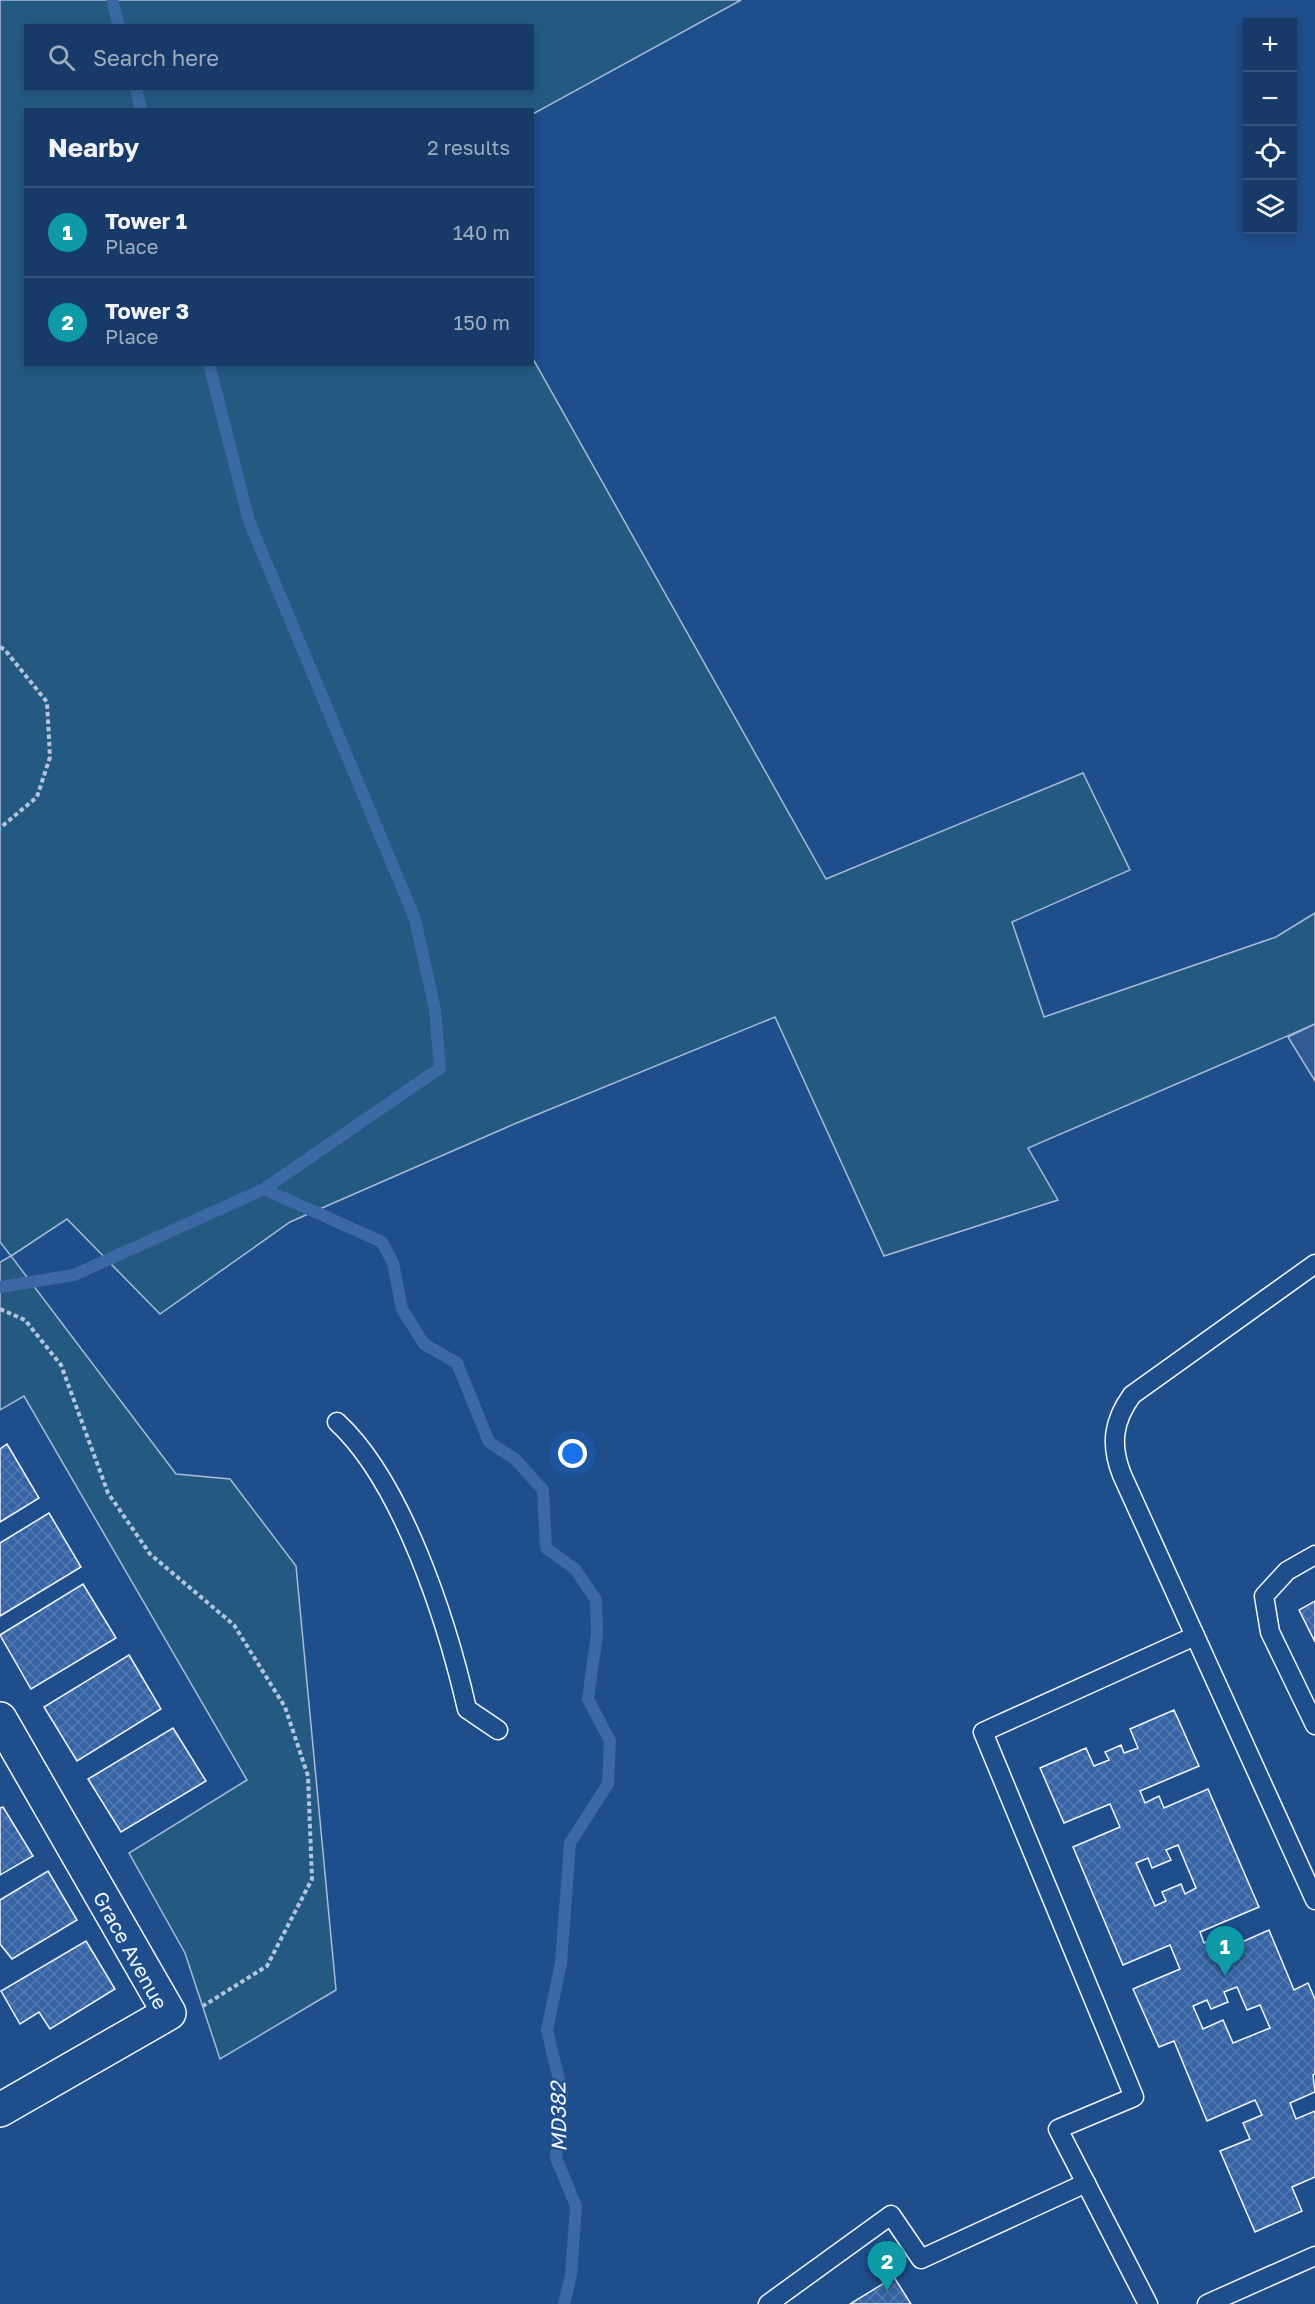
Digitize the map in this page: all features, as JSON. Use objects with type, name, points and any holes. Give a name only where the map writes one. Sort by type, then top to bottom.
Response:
[{"type":"street","name":"Grace Avenue","points":[[0,1719],[169,2013],[0,2110]]},
{"type":"lane","points":[[1315,1264],[1144,1384],[1132,1395],[1116,1423],[1113,1441],[1116,1459],[1315,1900]]},
{"type":"lane","points":[[337,1422],[358,1442],[397,1509],[434,1594],[455,1655],[466,1709],[498,1730]]},
{"type":"lane","points":[[1315,1555],[1287,1571],[1264,1596],[1270,1632],[1315,1725]]},
{"type":"lane","points":[[1148,2304],[1058,2129],[1134,2097],[983,1732],[1196,1636]]},
{"type":"lane","points":[[768,2304],[891,2215],[921,2259],[1086,2183]]},
{"type":"lane","points":[[1207,2304],[1315,2256]]},
{"type":"path","points":[[0,647],[5,650],[47,702],[50,757],[37,797],[0,828]]},
{"type":"path","points":[[0,1309],[25,1320],[61,1365],[108,1493],[150,1554],[234,1625],[285,1707],[308,1776],[312,1879],[267,1966],[192,2013],[169,2013]]},
{"type":"shaded area","points":[[0,0],[741,0],[534,113],[534,108],[24,108],[24,366],[534,366],[534,361],[826,879],[1083,773],[1130,870],[1012,922],[1044,1017],[1276,937],[1315,913],[1315,1024],[1028,1148],[1058,1200],[884,1256],[775,1017],[519,1122],[290,1222],[160,1314],[67,1219],[11,1256],[0,1242]]},
{"type":"shaded area","points":[[1315,1024],[1315,1081],[1288,1037]]},
{"type":"shaded area","points":[[11,1256],[176,1474],[230,1479],[296,1566],[336,1990],[220,2059],[185,1953],[129,1853],[247,1780],[24,1396],[0,1410],[0,1262]]},
{"type":"building","points":[[7,1444],[39,1498],[0,1522],[0,1449]]},
{"type":"building","points":[[49,1513],[81,1567],[0,1616],[0,1543]]},
{"type":"building","points":[[83,1584],[116,1638],[31,1689],[0,1635]]},
{"type":"building","points":[[1315,1601],[1315,1642],[1299,1610]]},
{"type":"building","points":[[129,1655],[161,1709],[77,1761],[44,1707]]},
{"type":"building","points":[[1174,1710],[1199,1766],[1140,1791],[1145,1803],[1159,1796],[1164,1808],[1208,1789],[1259,1907],[1200,1932],[1204,1943],[1219,1936],[1224,1950],[1269,1930],[1294,1990],[1308,1983],[1315,1999],[1315,2074],[1313,2075],[1315,2092],[1290,2103],[1296,2119],[1315,2111],[1315,2177],[1292,2187],[1302,2211],[1255,2232],[1220,2151],[1250,2139],[1243,2123],[1262,2115],[1255,2100],[1207,2121],[1174,2041],[1159,2047],[1133,1989],[1180,1969],[1170,1945],[1123,1965],[1073,1847],[1120,1827],[1110,1804],[1064,1823],[1040,1768],[1086,1748],[1094,1766],[1109,1760],[1105,1752],[1121,1745],[1124,1753],[1138,1748],[1130,1729]],"holes":[[[1178,1845],[1196,1888],[1185,1894],[1181,1884],[1162,1892],[1166,1901],[1155,1906],[1136,1863],[1148,1858],[1152,1868],[1171,1860],[1166,1850]],[[1237,1987],[1247,2010],[1260,2005],[1270,2028],[1233,2043],[1223,2020],[1203,2029],[1193,2006],[1207,2000],[1211,2009],[1228,2002],[1224,1992]]]},
{"type":"building","points":[[173,1728],[206,1781],[121,1832],[88,1779]]},
{"type":"building","points":[[3,1807],[33,1856],[0,1875],[0,1808]]},
{"type":"building","points":[[48,1871],[77,1920],[12,1959],[0,1944],[0,1900]]},
{"type":"building","points":[[86,1941],[115,1989],[50,2029],[39,2012],[20,2024],[1,1991]]},
{"type":"building","points":[[894,2277],[911,2304],[850,2304]]},
{"type":"waterway","points":[[112,0],[118,24]]},
{"type":"waterway","points":[[136,90],[141,108]]},
{"type":"waterway","points":[[210,366],[249,521],[415,919],[435,1010],[440,1068],[264,1189]]},
{"type":"waterway","name":"MD382","points":[[0,1287],[74,1275],[264,1189],[382,1242],[393,1263],[402,1309],[424,1344],[457,1363],[489,1442],[515,1459],[543,1490],[546,1548],[575,1569],[596,1600],[597,1634],[588,1699],[610,1741],[608,1784],[570,1843],[561,1963],[547,2030],[562,2092],[556,2158],[576,2206],[571,2275],[564,2304]]},
{"type":"place","name":"Tower 1","points":[[1225,1976]]},
{"type":"place","name":"Tower 3","points":[[887,2291]]}]
